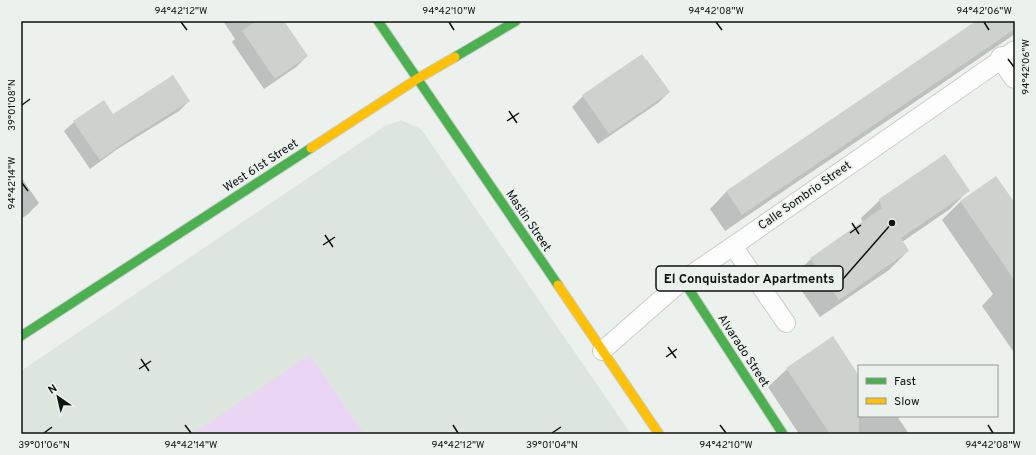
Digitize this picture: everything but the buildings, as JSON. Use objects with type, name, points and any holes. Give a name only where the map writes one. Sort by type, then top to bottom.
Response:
[{"type":"street","name":"Mastin Street","points":[[378,21],[659,434]]},
{"type":"street","name":"West 61st Street","points":[[21,336],[417,79],[516,21]]},
{"type":"street","points":[[1009,54],[1015,77]]},
{"type":"street","name":"Alvarado Street","points":[[683,280],[783,434]]},
{"type":"lane","name":"Calle Sombrio Street","points":[[602,351],[683,280],[1009,54]]},
{"type":"lane","points":[[734,246],[786,323]]},
{"type":"shaded area","points":[[401,120],[421,129],[631,434],[21,434],[21,371],[385,126]]},
{"type":"shaded area","points":[[310,355],[364,434],[193,434]]},
{"type":"traffic: fast","points":[[378,21],[558,285]]},
{"type":"traffic: fast","points":[[455,57],[516,21]]},
{"type":"traffic: fast","points":[[21,336],[311,148]]},
{"type":"traffic: fast","points":[[683,280],[783,434]]},
{"type":"traffic: slow","points":[[311,148],[417,79],[455,57]]},
{"type":"traffic: slow","points":[[558,285],[659,434]]},
{"type":"place","name":"El Conquistador Apartments","points":[[892,223]]}]
